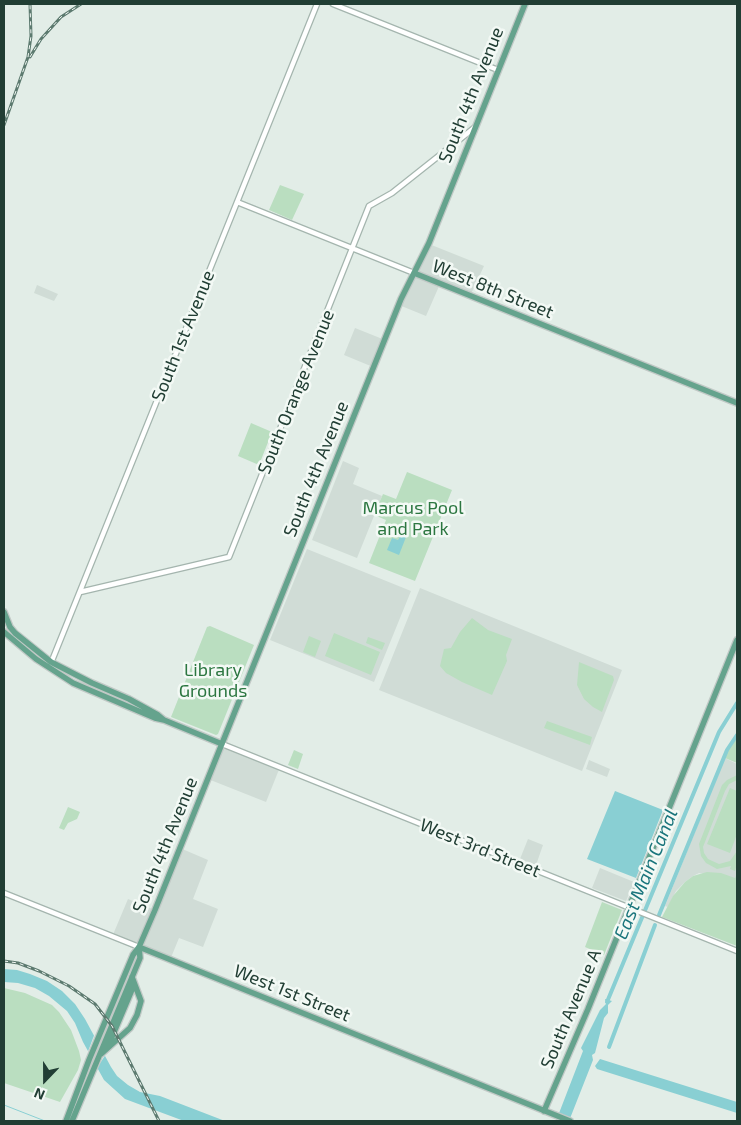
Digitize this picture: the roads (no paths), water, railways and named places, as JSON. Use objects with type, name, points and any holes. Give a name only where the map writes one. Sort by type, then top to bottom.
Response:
[{"type":"main road","name":"South 4th Avenue","points":[[139,947],[396,310],[429,243],[525,4]]},
{"type":"main road","name":"West 8th Street","points":[[414,273],[737,403]]},
{"type":"main road","points":[[5,615],[14,633],[50,665],[73,682],[155,718],[222,744]]},
{"type":"main road","points":[[4,627],[5,615]]},
{"type":"main road","points":[[4,632],[36,659],[50,665]]},
{"type":"main road","name":"South Avenue A","points":[[544,1111],[588,1010],[737,640]]},
{"type":"main road","points":[[104,1048],[140,958],[139,947]]},
{"type":"main road","points":[[72,1121],[72,1113],[89,1060],[133,955],[139,947]]},
{"type":"main road","name":"West 1st Street","points":[[139,947],[570,1121]]},
{"type":"main road","points":[[104,1048],[130,1028],[137,1015],[141,1000],[132,977]]},
{"type":"main road","points":[[66,1121],[72,1113],[134,985]]},
{"type":"street","name":"South 1st Avenue","points":[[50,665],[317,4]]},
{"type":"street","points":[[332,4],[498,70]]},
{"type":"street","name":"South Orange Avenue","points":[[80,592],[229,557],[369,206],[392,193],[474,128]]},
{"type":"street","name":"West 8th Street","points":[[237,202],[414,273]]},
{"type":"street","name":"West 3rd Street","points":[[222,744],[737,951]]},
{"type":"street","name":"West 1st Street","points":[[4,893],[139,947]]},
{"type":"water","points":[[401,535],[406,537],[399,555],[387,550],[392,538],[398,540]]},
{"type":"water","points":[[615,791],[663,810],[636,878],[587,859]]},
{"type":"water","points":[[4,969],[30,974],[47,981],[62,991],[75,1004],[85,1019],[117,1076],[128,1085],[140,1092],[160,1096],[225,1121],[184,1121],[125,1099],[104,1080],[67,1011],[49,996],[35,988],[18,983],[4,982]]},
{"type":"water","points":[[605,999],[612,1001],[608,1005],[608,1013],[604,1018],[595,1053],[592,1055],[593,1060],[569,1121],[556,1121],[583,1051],[581,1048],[600,1010],[606,1004]]},
{"type":"water","points":[[600,1059],[737,1102],[737,1113],[597,1069],[595,1066]]},
{"type":"waterway","name":"East Main Canal","points":[[607,1002],[719,732],[737,703]]},
{"type":"waterway","points":[[659,915],[727,750],[737,735]]},
{"type":"waterway","points":[[609,1047],[655,925]]},
{"type":"waterway","points":[[4,1105],[45,1121]]},
{"type":"railway","points":[[4,125],[28,57],[31,36],[30,4]]},
{"type":"railway","points":[[30,57],[41,39],[61,17],[81,4]]},
{"type":"railway","points":[[4,961],[18,963],[39,971],[69,986],[95,1004],[112,1026],[159,1121]]},
{"type":"park label","name":"Marcus Pool and Park","points":[[413,518]]},
{"type":"park label","name":"Library Grounds","points":[[213,680]]}]
